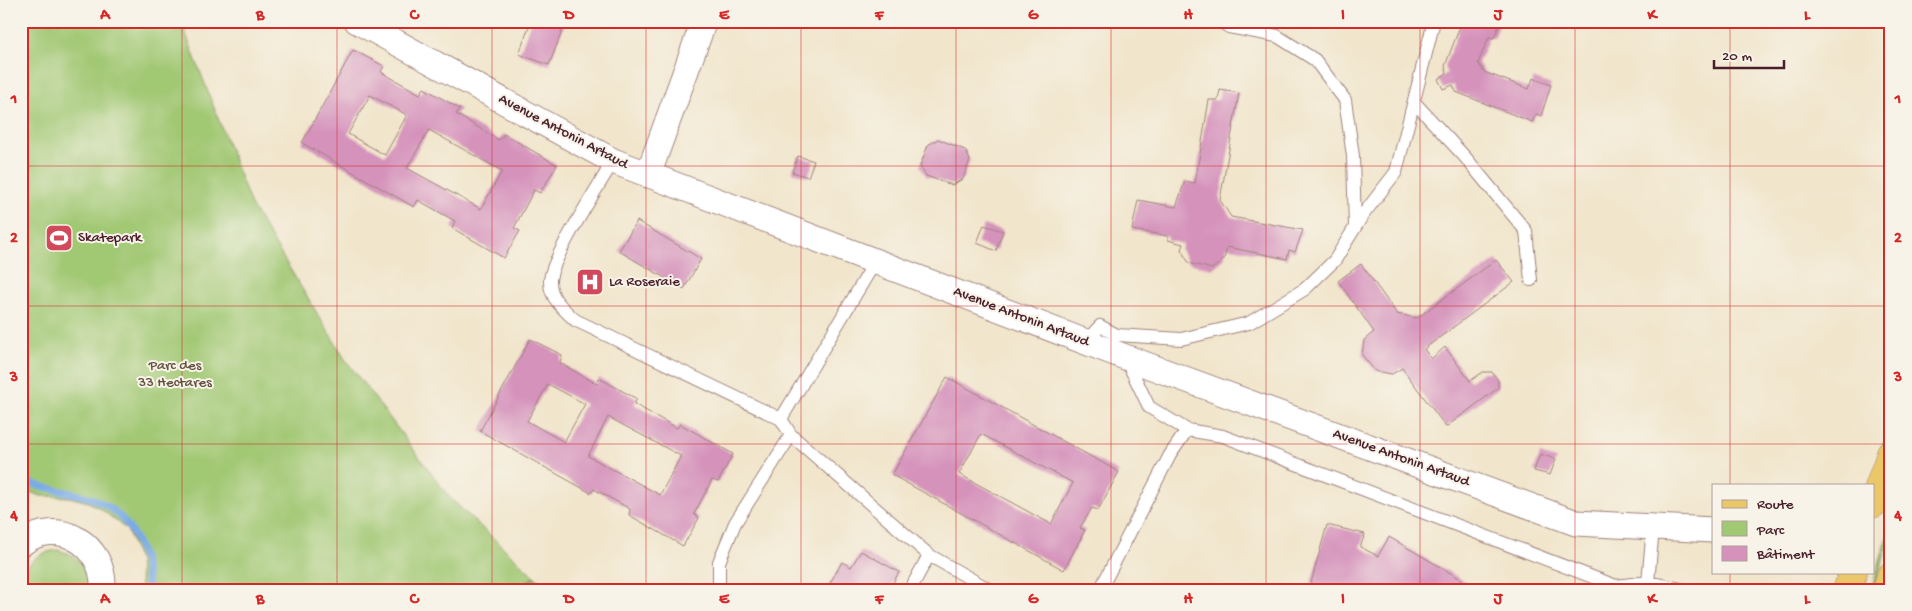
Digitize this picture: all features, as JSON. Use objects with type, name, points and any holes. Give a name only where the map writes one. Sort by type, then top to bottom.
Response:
[{"type":"main road","points":[[1874,502],[1888,469]]},
{"type":"main road","points":[[1848,590],[1852,574]]},
{"type":"main road","points":[[1887,590],[1891,576]]},
{"type":"street","name":"Avenue Antonin Artaud","points":[[357,21],[613,161],[1085,342],[1576,523],[1712,530]]},
{"type":"street","points":[[648,175],[652,156],[704,21]]},
{"type":"street","points":[[24,539],[44,533],[61,533],[77,538],[90,549],[100,562],[104,579],[104,590]]},
{"type":"lane","points":[[1219,21],[1229,27],[1277,36],[1315,60],[1346,100],[1353,156],[1355,227]]},
{"type":"lane","points":[[1085,342],[1100,326],[1117,335],[1181,338],[1248,323],[1305,289],[1334,260],[1355,227],[1396,172],[1415,103],[1434,21]]},
{"type":"lane","points":[[1415,103],[1465,156],[1526,230],[1531,280]]},
{"type":"lane","points":[[613,161],[555,260],[550,282],[557,303],[574,320],[782,418],[791,436],[929,555],[990,590]]},
{"type":"lane","points":[[782,418],[875,262]]},
{"type":"lane","points":[[1125,357],[1149,406],[1187,430],[1223,436],[1616,586],[1646,586],[1686,590]]},
{"type":"lane","points":[[1100,590],[1170,455],[1187,430]]},
{"type":"lane","points":[[719,590],[718,562],[735,523],[791,436]]},
{"type":"lane","points":[[1646,586],[1653,528]]},
{"type":"lane","points":[[910,590],[929,555]]},
{"type":"green space","name":"Parc des 33 Hectares","points":[[21,21],[181,21],[251,205],[345,359],[451,499],[549,590],[141,590],[139,560],[127,530],[101,509],[88,502],[69,497],[41,496],[21,489]]},
{"type":"green space","points":[[1891,525],[1891,534],[1874,590],[1871,590]]},
{"type":"green space","points":[[58,550],[72,555],[82,564],[87,576],[87,590],[23,590],[24,574],[31,562],[36,557]]},
{"type":"green space","points":[[534,576],[549,590],[517,590]]},
{"type":"building","points":[[531,21],[566,21],[549,65],[519,54]]},
{"type":"building","points":[[1462,21],[1501,21],[1494,38],[1489,37],[1478,63],[1484,72],[1529,89],[1533,78],[1551,85],[1541,116],[1536,114],[1532,122],[1456,92],[1453,85],[1443,89],[1438,79],[1447,73],[1445,66]]},
{"type":"building","points":[[353,50],[384,66],[381,72],[420,94],[424,88],[460,109],[456,114],[499,140],[504,134],[557,165],[540,193],[534,190],[514,228],[520,231],[504,258],[452,228],[455,221],[418,200],[414,207],[302,143]],"holes":[[[370,95],[407,115],[385,155],[348,134]],[[429,130],[502,171],[481,209],[407,168]]]},
{"type":"building","points":[[1220,90],[1239,93],[1220,200],[1231,217],[1303,230],[1295,252],[1289,250],[1287,259],[1227,247],[1224,259],[1212,269],[1189,263],[1181,250],[1183,244],[1168,240],[1168,236],[1132,230],[1138,200],[1176,207],[1185,181],[1195,183],[1209,100],[1218,100]]},
{"type":"building","points":[[938,139],[965,150],[970,160],[963,179],[952,185],[926,176],[920,166],[928,145]]},
{"type":"building","points":[[798,156],[814,161],[808,177],[792,172]]},
{"type":"building","points":[[637,221],[701,259],[684,289],[619,251]]},
{"type":"building","points":[[984,225],[1003,231],[996,251],[977,243]]},
{"type":"building","points":[[1496,260],[1514,282],[1424,349],[1431,359],[1445,347],[1470,381],[1483,372],[1492,372],[1498,380],[1498,388],[1446,427],[1402,368],[1392,374],[1375,371],[1362,355],[1364,340],[1374,332],[1338,281],[1361,264],[1397,314],[1417,318]]},
{"type":"building","points":[[530,339],[562,355],[560,363],[597,384],[599,378],[637,399],[634,404],[677,428],[680,424],[733,454],[718,482],[712,480],[694,514],[699,518],[683,546],[629,515],[630,509],[594,489],[591,493],[480,431]],"holes":[[[548,384],[585,404],[564,442],[527,421]],[[608,417],[681,456],[660,495],[588,456]]]},
{"type":"building","points":[[947,377],[1119,472],[1098,510],[1092,508],[1080,528],[1085,530],[1064,570],[892,475]],"holes":[[[981,434],[1073,483],[1051,524],[959,474]]]},
{"type":"building","points":[[1540,454],[1556,459],[1550,475],[1534,471]]},
{"type":"building","points":[[1327,525],[1365,534],[1360,547],[1378,556],[1389,537],[1480,590],[1309,590]]},
{"type":"building","points":[[861,551],[899,572],[889,590],[826,590],[842,562],[851,567]]},
{"type":"waterway","points":[[21,480],[84,496],[112,510],[132,532],[138,545],[143,559],[148,590]]},
{"type":"place","name":"Skatepark","points":[[59,238]]},
{"type":"place","name":"La Roseraie","points":[[590,282]]}]
